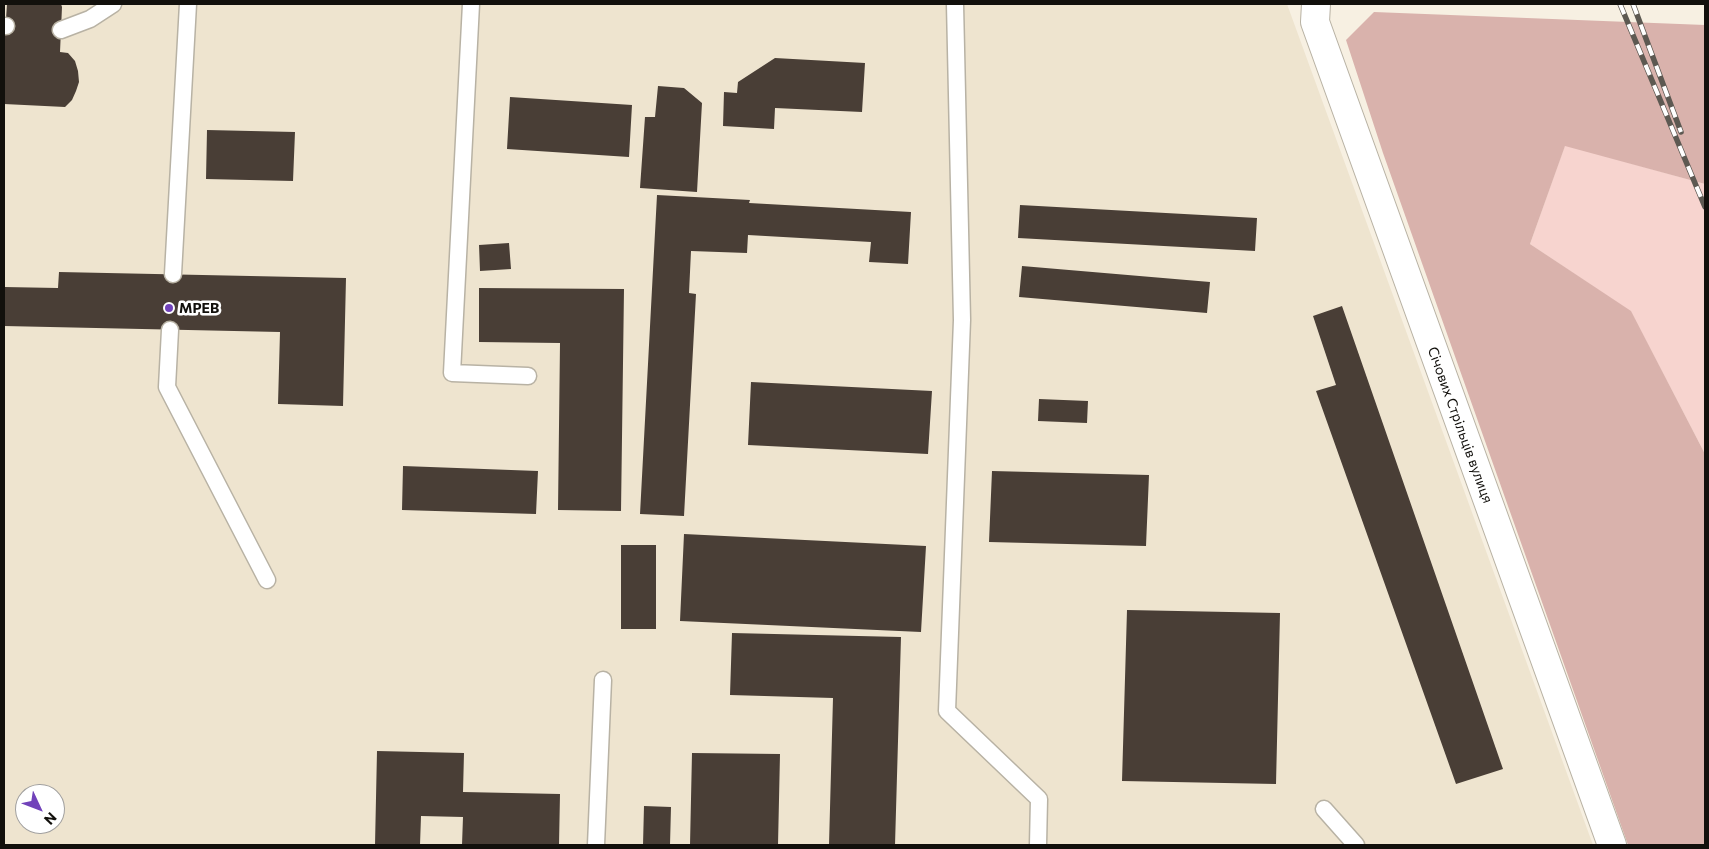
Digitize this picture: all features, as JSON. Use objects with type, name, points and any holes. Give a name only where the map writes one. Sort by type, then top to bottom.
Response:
[{"type":"street","name":"Січових Стрільців вулиця","points":[[1316,4],[1315,22],[1612,845]]},
{"type":"lane","points":[[61,30],[90,19],[113,4]]},
{"type":"lane","points":[[173,274],[188,4]]},
{"type":"lane","points":[[471,4],[452,373],[528,376]]},
{"type":"lane","points":[[955,4],[962,320],[947,711],[1039,799],[1038,845]]},
{"type":"lane","points":[[170,330],[168,388],[267,580]]},
{"type":"lane","points":[[596,845],[603,680]]},
{"type":"lane","points":[[1324,809],[1356,845]]},
{"type":"shaded area","points":[[4,4],[1287,4],[1593,845],[4,845]]},
{"type":"shaded area","points":[[1374,12],[1705,25],[1705,184],[1565,146],[1530,244],[1631,311],[1705,454],[1705,845],[1628,845],[1383,153],[1346,40]]},
{"type":"shaded area","points":[[1565,145],[1705,184],[1705,454],[1631,312],[1530,244]]},
{"type":"building","points":[[7,4],[61,4],[60,52],[68,53],[75,61],[79,82],[72,100],[65,107],[4,104],[4,49]]},
{"type":"building","points":[[775,58],[865,63],[862,112],[775,108],[774,129],[723,126],[724,92],[737,93],[738,82]]},
{"type":"building","points":[[658,86],[684,88],[702,103],[697,192],[640,188],[645,117],[655,117]]},
{"type":"building","points":[[510,97],[632,105],[629,157],[507,149]]},
{"type":"building","points":[[207,130],[295,132],[293,181],[206,179]]},
{"type":"building","points":[[657,195],[750,200],[749,203],[911,212],[908,264],[869,262],[871,242],[748,235],[747,253],[691,251],[689,293],[696,294],[684,516],[640,514]]},
{"type":"building","points":[[1020,205],[1257,218],[1255,251],[1018,238]]},
{"type":"building","points":[[509,243],[511,269],[480,271],[479,245]]},
{"type":"building","points":[[1022,266],[1210,282],[1207,313],[1019,297]]},
{"type":"building","points":[[59,272],[346,278],[343,406],[278,404],[280,332],[4,326],[4,287],[58,288]]},
{"type":"building","points":[[479,288],[624,289],[621,511],[558,510],[560,343],[479,342]]},
{"type":"building","points":[[1342,306],[1503,769],[1456,784],[1316,391],[1336,385],[1313,316]]},
{"type":"building","points":[[751,382],[932,391],[928,454],[748,445]]},
{"type":"building","points":[[1039,399],[1088,401],[1087,423],[1038,421]]},
{"type":"building","points":[[403,466],[538,471],[536,514],[402,510]]},
{"type":"building","points":[[992,471],[1149,475],[1146,546],[989,542]]},
{"type":"building","points":[[684,534],[926,546],[921,632],[680,621]]},
{"type":"building","points":[[621,545],[656,545],[656,629],[621,629]]},
{"type":"building","points":[[1127,610],[1280,613],[1276,784],[1122,781]]},
{"type":"building","points":[[732,633],[901,637],[895,845],[829,845],[833,698],[730,695]]},
{"type":"building","points":[[377,751],[464,753],[463,792],[560,794],[559,845],[462,845],[463,817],[421,816],[420,845],[375,845]]},
{"type":"building","points":[[692,753],[780,754],[778,845],[690,845]]},
{"type":"building","points":[[644,806],[671,807],[670,845],[643,845]]},
{"type":"railway","points":[[1620,4],[1705,207]]},
{"type":"railway","points":[[1633,4],[1681,132]]},
{"type":"place","name":"МРЕВ","points":[[169,308]]}]
